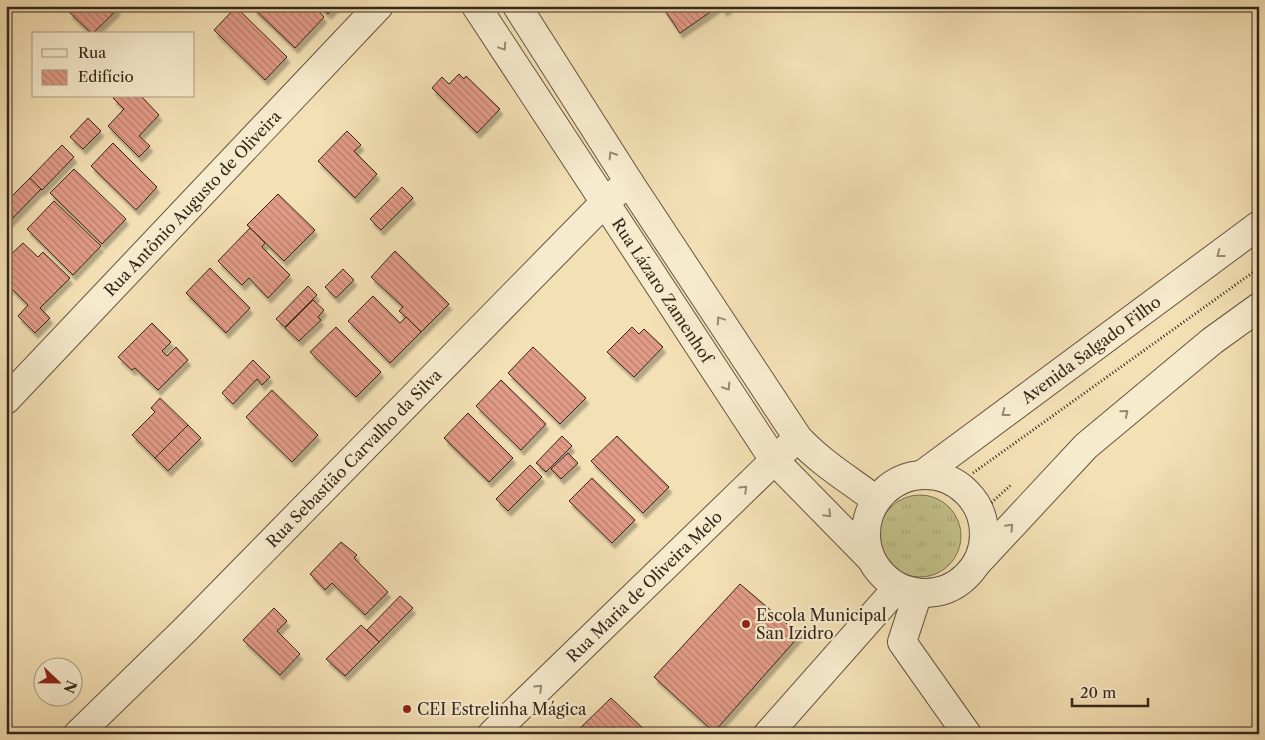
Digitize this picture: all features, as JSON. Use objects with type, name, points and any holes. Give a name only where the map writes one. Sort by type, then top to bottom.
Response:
[{"type":"street","name":"Rua Antônio Augusto de Oliveira","points":[[6,400],[379,6]]},
{"type":"street","name":"Rua Lázaro Zamenhof","points":[[476,6],[606,201],[774,460],[870,558],[882,575],[908,590],[935,593],[952,587],[966,577],[977,563],[984,547],[985,529],[981,512],[972,496],[958,484],[942,476],[923,474],[905,477],[888,486],[876,500],[868,517],[866,531],[870,558]]},
{"type":"street","name":"Rua Lázaro Zamenhof","points":[[517,6],[629,182],[798,438],[815,456],[838,470],[876,500]]},
{"type":"street","name":"Rua Sebastião Carvalho da Silva","points":[[78,734],[185,630],[606,201],[629,182]]},
{"type":"street","name":"Avenida Salgado Filho","points":[[923,474],[1259,225]]},
{"type":"street","points":[[977,563],[1086,446],[1212,341],[1259,307]]},
{"type":"street","name":"Rua Maria de Oliveira Melo","points":[[492,734],[798,438]]},
{"type":"street","points":[[768,734],[908,590]]},
{"type":"street","points":[[908,590],[902,642],[967,734]]},
{"type":"path","points":[[958,484],[1259,268]]},
{"type":"green space","points":[[920,495],[936,498],[949,507],[958,520],[961,536],[958,552],[949,565],[936,574],[920,577],[904,574],[891,565],[882,552],[879,536],[882,520],[891,507],[904,498]]},
{"type":"building","points":[[74,6],[115,6],[118,9],[94,32],[90,32],[69,12]]},
{"type":"building","points":[[255,6],[314,6],[324,17],[295,48],[253,8]]},
{"type":"building","points":[[319,6],[336,6],[328,14]]},
{"type":"building","points":[[662,6],[719,6],[680,33]]},
{"type":"building","points":[[721,6],[731,6],[724,11]]},
{"type":"building","points":[[236,7],[287,57],[265,80],[214,30]]},
{"type":"building","points":[[459,74],[464,79],[466,76],[500,109],[477,133],[432,88],[442,77],[449,84]]},
{"type":"building","points":[[113,98],[143,98],[159,115],[139,136],[150,146],[139,157],[108,126],[124,109]]},
{"type":"building","points":[[88,118],[101,131],[83,149],[70,137]]},
{"type":"building","points":[[347,131],[361,145],[354,151],[377,174],[355,198],[318,161]]},
{"type":"building","points":[[113,143],[157,187],[136,210],[91,166]]},
{"type":"building","points":[[62,145],[74,157],[42,190],[30,178]]},
{"type":"building","points":[[74,169],[126,219],[102,244],[50,193]]},
{"type":"building","points":[[30,178],[41,189],[10,221],[6,217],[6,202]]},
{"type":"building","points":[[402,187],[413,198],[381,230],[370,219]]},
{"type":"building","points":[[278,194],[315,230],[284,261],[247,225]]},
{"type":"building","points":[[54,201],[101,246],[73,275],[27,229]]},
{"type":"building","points":[[250,228],[265,243],[262,247],[290,275],[268,298],[249,278],[242,285],[218,261]]},
{"type":"building","points":[[23,243],[38,257],[43,252],[70,278],[40,308],[50,318],[35,333],[18,316],[28,305],[6,283],[6,259]]},
{"type":"building","points":[[395,251],[449,304],[421,332],[399,311],[403,307],[371,277]]},
{"type":"building","points":[[210,268],[250,308],[226,333],[186,293]]},
{"type":"building","points":[[343,269],[354,280],[336,298],[325,287]]},
{"type":"building","points":[[308,286],[317,295],[285,327],[276,319]]},
{"type":"building","points":[[373,296],[400,323],[406,317],[421,332],[390,363],[348,321]]},
{"type":"building","points":[[313,300],[324,310],[318,317],[321,320],[299,341],[285,328]]},
{"type":"building","points":[[152,323],[171,342],[162,351],[167,356],[176,347],[188,360],[158,390],[135,368],[132,370],[118,357]]},
{"type":"building","points":[[336,327],[381,372],[356,397],[310,352]]},
{"type":"building","points":[[632,327],[639,334],[644,329],[663,347],[634,377],[607,352]]},
{"type":"building","points":[[533,347],[586,398],[560,424],[508,373]]},
{"type":"building","points":[[253,360],[270,377],[262,385],[257,379],[233,404],[222,393]]},
{"type":"building","points":[[501,380],[546,424],[521,450],[476,406]]},
{"type":"building","points":[[272,390],[318,435],[292,462],[246,417]]},
{"type":"building","points":[[160,398],[188,425],[155,458],[132,435],[155,412],[151,408]]},
{"type":"building","points":[[468,413],[513,458],[489,482],[444,438]]},
{"type":"building","points":[[188,425],[201,438],[168,471],[155,458]]},
{"type":"building","points":[[562,436],[572,446],[546,472],[536,463]]},
{"type":"building","points":[[617,436],[669,487],[643,513],[591,461]]},
{"type":"building","points":[[568,453],[578,463],[561,479],[551,469]]},
{"type":"building","points":[[530,465],[542,477],[508,511],[496,499]]},
{"type":"building","points":[[592,478],[635,520],[612,543],[569,501]]},
{"type":"building","points":[[341,542],[357,555],[354,558],[388,592],[365,615],[332,583],[325,590],[310,574]]},
{"type":"building","points":[[740,584],[800,635],[714,732],[654,677]]},
{"type":"building","points":[[400,596],[413,608],[379,642],[367,630]]},
{"type":"building","points":[[274,608],[287,621],[277,631],[300,654],[280,675],[243,640]]},
{"type":"building","points":[[361,625],[379,642],[345,676],[326,659]]},
{"type":"building","points":[[611,698],[649,734],[574,734]]},
{"type":"place","name":"Escola Municipal San Izidro","points":[[746,624]]},
{"type":"place","name":"CEI Estrelinha Mágica","points":[[407,709]]}]
